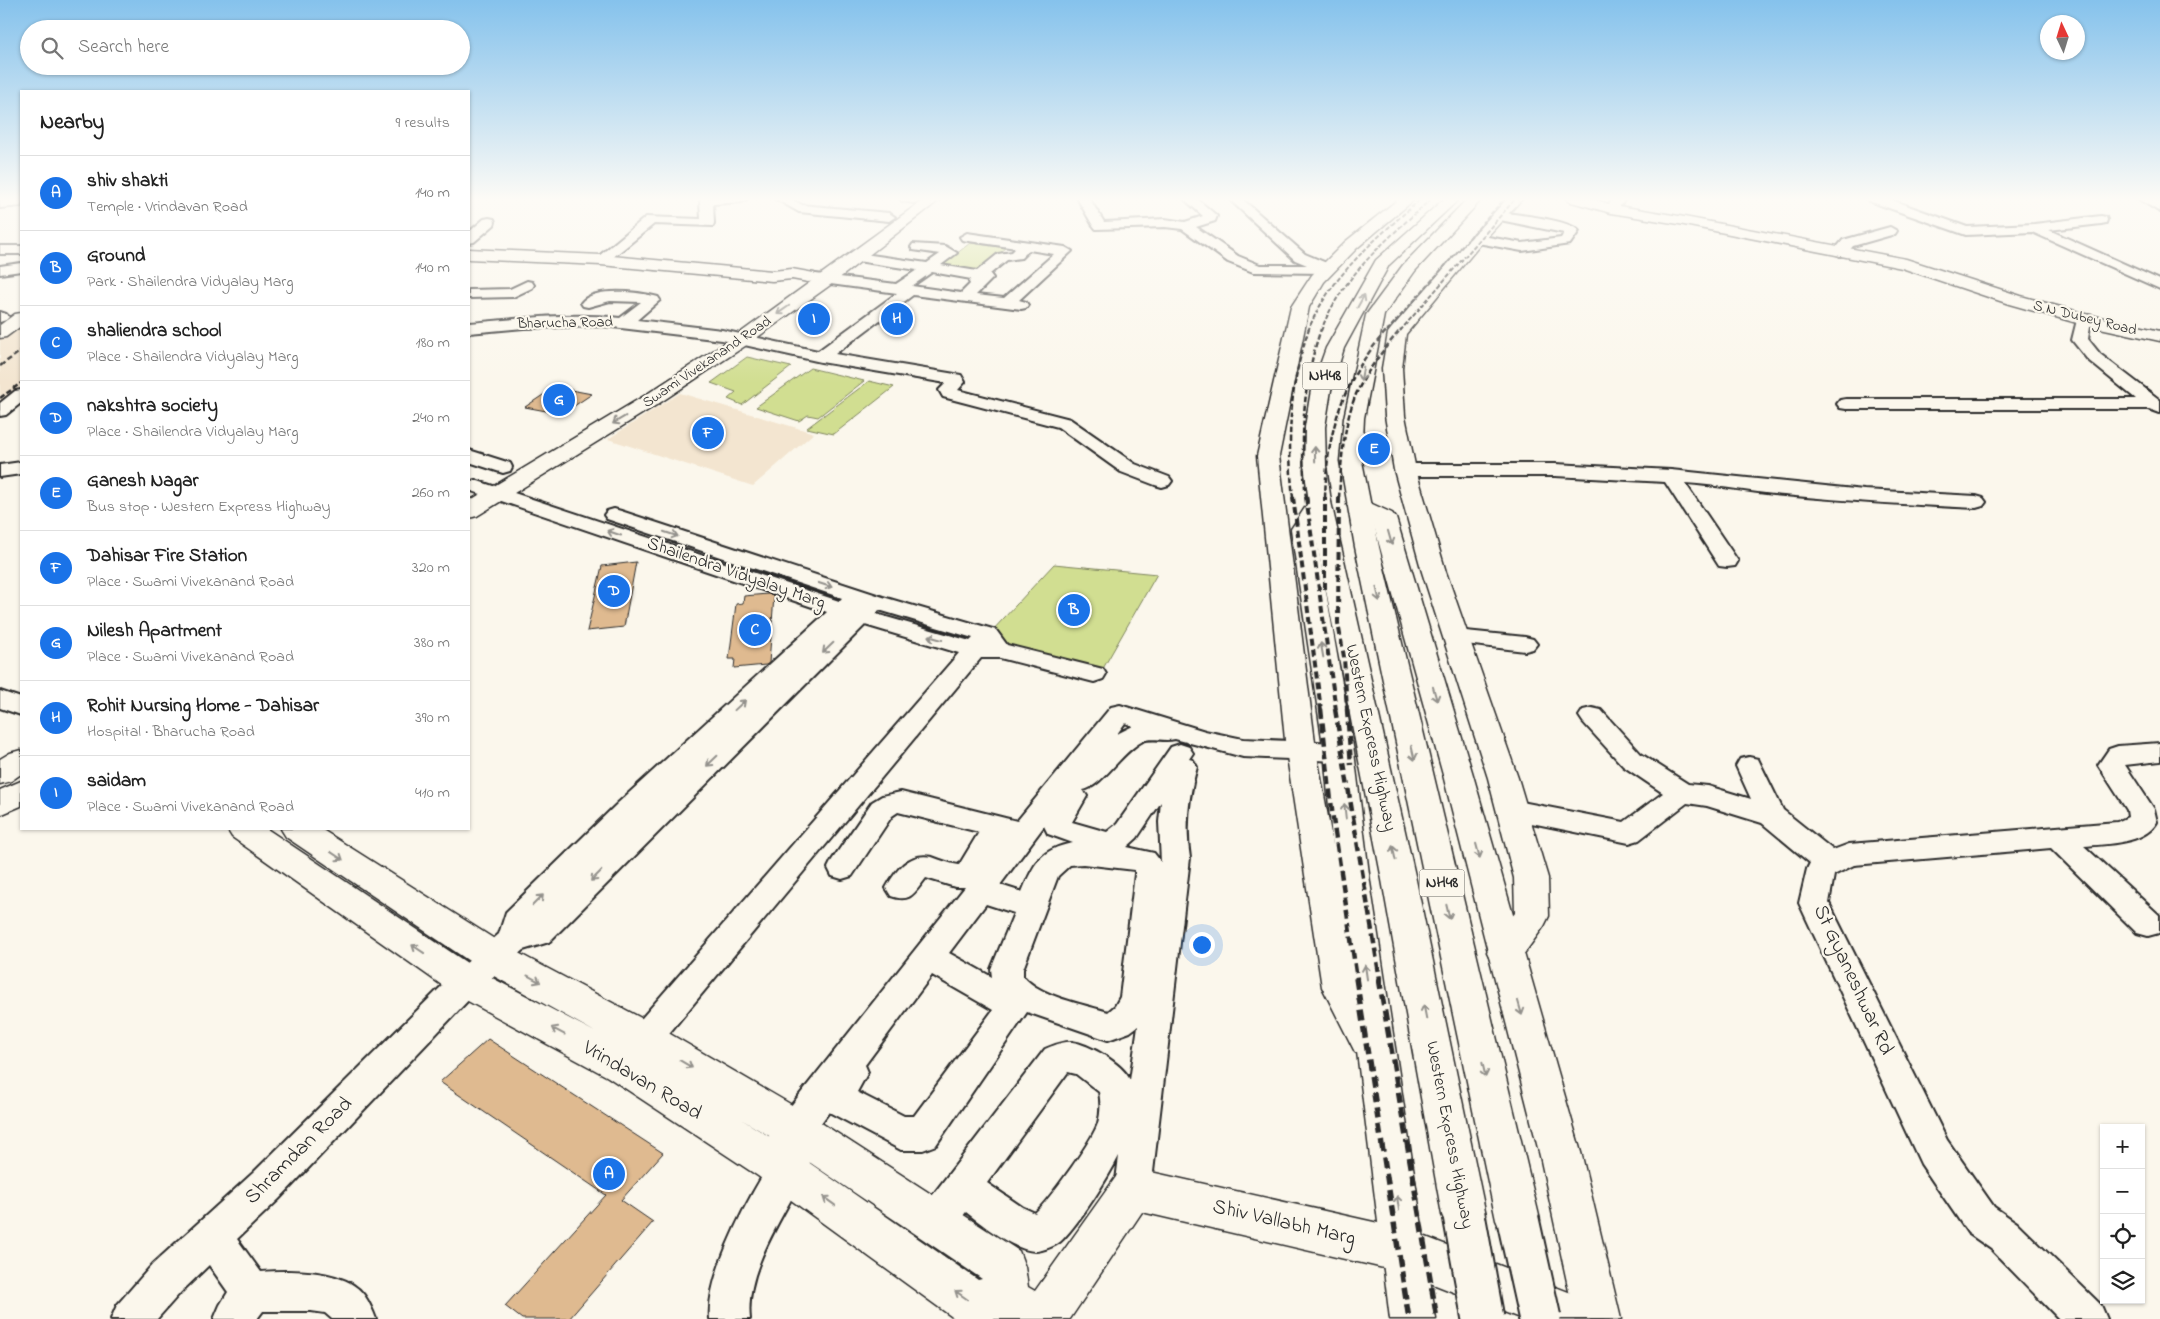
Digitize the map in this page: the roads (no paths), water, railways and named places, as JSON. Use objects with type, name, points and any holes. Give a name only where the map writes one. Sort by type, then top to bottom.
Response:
[{"type":"main road","points":[[635,260],[772,276],[800,275]]},
{"type":"main road","name":"Swami Vivekanand Road","points":[[470,510],[491,482],[722,335],[800,275],[824,260]]},
{"type":"main road","points":[[1337,260],[1318,279],[1300,307],[1268,456],[1301,750],[1340,987],[1377,1055]]},
{"type":"main road","points":[[1378,260],[1382,263]]},
{"type":"main road","name":"Western Express Highway","points":[[1386,260],[1382,263],[1334,348],[1321,390],[1315,427],[1315,466],[1320,502],[1332,551],[1400,880],[1482,1319]]},
{"type":"main road","name":"NH48","points":[[1417,260],[1375,315],[1365,356],[1354,418],[1351,461],[1359,505],[1540,1319]]},
{"type":"main road","points":[[1409,268],[1430,264],[1434,260]]},
{"type":"main road","points":[[1460,260],[1397,333],[1392,368],[1396,416],[1405,470],[1434,572],[1512,810],[1531,878],[1532,916],[1505,952]]},
{"type":"main road","name":"S N Dubey Road","points":[[1882,260],[1906,264],[2015,300],[2084,319],[2160,336]]},
{"type":"main road","name":"Swami Vivekanand Road","points":[[491,482],[651,400],[742,340],[827,279],[866,261]]},
{"type":"main road","points":[[0,317],[20,305]]},
{"type":"main road","points":[[0,333],[20,319]]},
{"type":"main road","points":[[1320,502],[1303,529],[1339,752],[1353,882],[1413,1319]]},
{"type":"main road","points":[[1359,505],[1384,518],[1458,775],[1562,1156],[1598,1319]]},
{"type":"main road","points":[[0,772],[20,761]]},
{"type":"main road","points":[[0,804],[20,793]]},
{"type":"main road","name":"Vrindavan Road","points":[[245,830],[491,960],[790,1150]]},
{"type":"main road","points":[[298,830],[491,960]]},
{"type":"main road","points":[[790,1150],[867,1228],[972,1303],[1031,1313]]},
{"type":"main road","points":[[790,1150],[895,1195],[1003,1267],[1031,1313]]},
{"type":"main road","points":[[1031,1313],[1133,1189]]},
{"type":"main road","name":"Shiv Vallabh Marg","points":[[1133,1189],[1405,1251],[1581,1319]]},
{"type":"main road","points":[[867,1228],[895,1195]]},
{"type":"street","points":[[821,357],[943,260]]},
{"type":"street","points":[[965,297],[986,278],[982,274],[1000,260]]},
{"type":"street","points":[[800,275],[1014,304],[1058,260]]},
{"type":"street","points":[[1234,260],[1258,270],[1328,269]]},
{"type":"street","points":[[1306,260],[1328,269]]},
{"type":"street","points":[[2104,260],[2160,285]]},
{"type":"street","points":[[866,261],[933,268],[980,276],[976,282],[980,284]]},
{"type":"street","points":[[0,270],[20,268]]},
{"type":"street","points":[[470,294],[513,293],[527,285]]},
{"type":"street","points":[[588,304],[596,298],[604,296],[653,300],[624,323]]},
{"type":"street","points":[[2084,319],[2080,340],[2094,357],[2158,407]]},
{"type":"street","name":"Bharucha Road","points":[[470,328],[524,323],[604,320],[722,335],[821,357],[955,378],[957,382],[948,390],[949,393],[1064,423],[1128,468],[1162,481]]},
{"type":"street","points":[[0,411],[20,396]]},
{"type":"street","points":[[1846,404],[2158,407]]},
{"type":"street","name":"Shailendra Vidyalay Marg","points":[[470,457],[491,482],[859,606],[988,645],[1094,674]]},
{"type":"street","points":[[0,471],[20,468]]},
{"type":"street","points":[[1405,470],[1555,470],[1671,476],[1714,479],[1782,489],[1976,502]]},
{"type":"street","points":[[1671,476],[1727,561]]},
{"type":"street","points":[[491,960],[517,921],[639,816],[859,606]]},
{"type":"street","points":[[1456,637],[1525,644]]},
{"type":"street","points":[[633,1052],[988,645]]},
{"type":"street","points":[[0,699],[20,707]]},
{"type":"street","points":[[901,888],[918,867],[956,876],[968,874],[1011,830],[1064,794],[1102,760],[1134,735],[1155,731],[1184,737],[1186,741],[1150,800],[1120,839],[1108,843],[1066,831],[1058,827],[1058,822],[1064,794],[1120,713],[1202,739],[1243,748],[1339,752]]},
{"type":"street","points":[[1592,716],[1632,760],[1682,793],[1708,796],[1772,816],[1831,864],[1850,855],[2121,832],[2143,822],[2140,809],[2111,765],[2118,755],[2160,752]]},
{"type":"street","points":[[1749,766],[1772,816]]},
{"type":"street","points":[[1133,1189],[1176,858],[1172,839],[1173,805],[1184,767]]},
{"type":"street","points":[[1512,810],[1629,833],[1682,793]]},
{"type":"street","points":[[842,868],[882,809],[892,803],[901,802],[1011,830]]},
{"type":"street","points":[[934,961],[1003,999],[1011,1011],[923,1133],[900,1133],[843,1103],[839,1099],[838,1092],[842,1084],[934,961],[980,890],[1011,830]]},
{"type":"street","points":[[2057,837],[2148,924]]},
{"type":"street","points":[[1080,853],[1144,861],[1148,865],[1150,874],[1136,997],[1132,1011],[1119,1023],[1108,1026],[1081,1017],[1026,998],[1012,987],[1007,980],[1007,969],[1031,907],[1050,865],[1059,858],[1080,853]]},
{"type":"street","name":"St Gyaneshwar Rd","points":[[1831,864],[1821,869],[1814,903],[1934,1152],[1981,1220],[2004,1236],[2087,1319]]},
{"type":"street","points":[[980,890],[1031,907]]},
{"type":"street","name":"Shramdan Road","points":[[131,1319],[167,1278],[266,1186],[491,960]]},
{"type":"street","points":[[730,1319],[728,1308],[731,1293],[790,1150],[934,961]]},
{"type":"street","points":[[935,1222],[1057,1060],[1070,1056],[1079,1057],[1115,1084],[1118,1105],[1116,1123],[1104,1149],[1049,1226],[1041,1232],[1033,1232],[1017,1224],[962,1187]]},
{"type":"street","points":[[210,1238],[226,1256],[243,1305],[311,1290],[336,1296],[354,1312],[356,1319]]},
{"type":"railway","points":[[1308,331],[1317,311],[1329,292],[1356,260]]},
{"type":"railway","points":[[1321,331],[1341,292],[1368,260]]},
{"type":"railway","points":[[1387,331],[1450,260]]},
{"type":"railway","points":[[1400,331],[1462,260]]},
{"type":"railway","points":[[1293,498],[1290,455],[1291,413],[1297,371],[1309,329]]},
{"type":"railway","points":[[1306,498],[1303,455],[1304,413],[1310,371],[1321,329]]},
{"type":"railway","points":[[1325,498],[1329,451],[1340,408],[1348,387],[1359,368],[1372,348],[1388,329]]},
{"type":"railway","points":[[1339,498],[1344,444],[1352,404],[1371,367],[1401,329]]},
{"type":"railway","points":[[0,366],[20,352]]},
{"type":"railway","points":[[0,398],[20,384]]},
{"type":"railway","points":[[1293,497],[1321,710]]},
{"type":"railway","points":[[1306,497],[1336,710]]},
{"type":"railway","points":[[1339,497],[1338,623],[1344,657],[1347,710]]},
{"type":"railway","points":[[1325,498],[1325,589]]},
{"type":"railway","points":[[1321,709],[1333,819],[1357,979]]},
{"type":"railway","points":[[1335,709],[1380,979]]},
{"type":"railway","points":[[1347,709],[1351,765]]},
{"type":"railway","points":[[1356,978],[1409,1319]]},
{"type":"railway","points":[[1379,978],[1437,1319]]},
{"type":"place","name":"saidam","points":[[814,319]]},
{"type":"place","name":"Rohit Nursing Home - Dahisar","points":[[897,319]]},
{"type":"place","name":"Nilesh Apartment","points":[[559,400]]},
{"type":"place","name":"Dahisar Fire Station","points":[[708,433]]},
{"type":"place","name":"Ganesh Nagar","points":[[1374,449]]},
{"type":"place","name":"nakshtra society","points":[[614,591]]},
{"type":"place","name":"Ground","points":[[1074,610]]},
{"type":"place","name":"shaliendra school","points":[[755,630]]},
{"type":"place","name":"shiv shakti","points":[[609,1174]]}]
